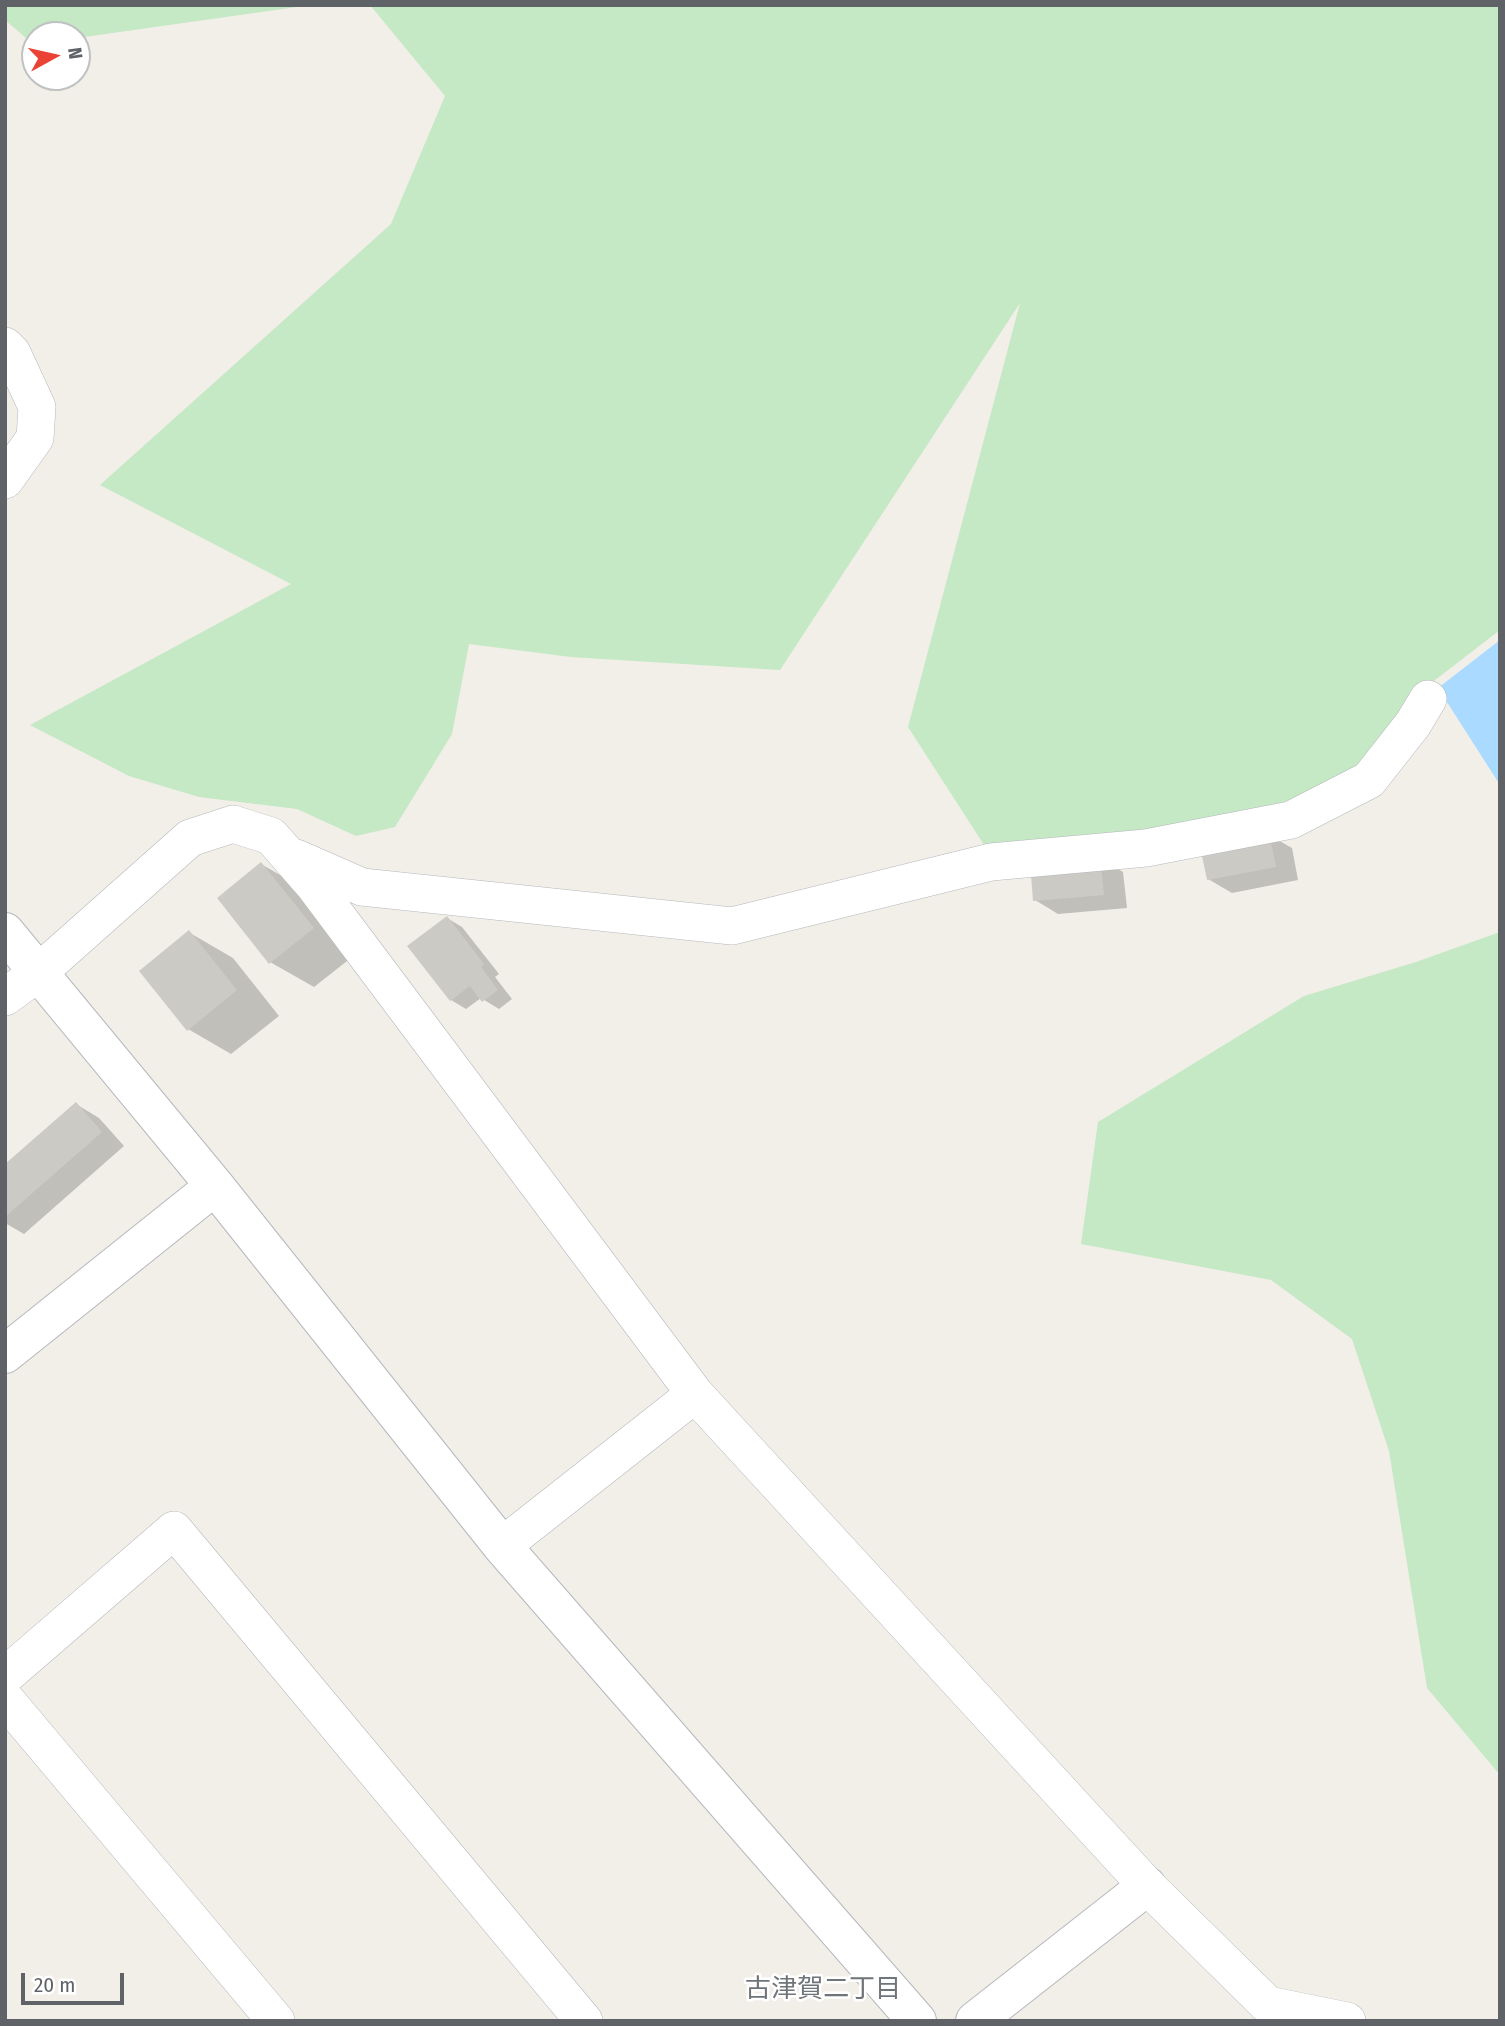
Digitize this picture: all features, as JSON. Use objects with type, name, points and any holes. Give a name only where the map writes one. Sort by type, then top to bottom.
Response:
[{"type":"street","points":[[5,346],[12,353],[37,407],[35,438],[5,480]]},
{"type":"street","points":[[289,855],[362,887],[732,926],[991,862],[1146,848],[1291,820],[1369,780],[1413,724],[1428,699]]},
{"type":"street","points":[[5,997],[39,972],[190,838],[233,824],[271,836],[313,884],[695,1394],[1147,1886],[1268,2006],[1347,2021]]},
{"type":"street","points":[[5,932],[215,1186],[502,1546],[916,2021]]},
{"type":"street","points":[[5,1354],[215,1186]]},
{"type":"street","points":[[502,1546],[695,1394]]},
{"type":"street","points":[[5,1676],[174,1530],[565,2014]]},
{"type":"street","points":[[5,1699],[276,2021]]},
{"type":"street","points":[[975,2021],[1147,1886]]},
{"type":"green space","points":[[5,5],[311,5],[91,36],[91,21],[21,21],[21,34],[5,20]]},
{"type":"green space","points":[[370,5],[1500,5],[1500,630],[1426,687],[1368,774],[1224,822],[986,848],[908,727],[1020,303],[780,670],[571,657],[469,644],[452,734],[395,827],[356,836],[297,809],[199,797],[129,776],[30,725],[291,584],[100,485],[391,224],[445,96]]},
{"type":"green space","points":[[1500,932],[1500,1775],[1427,1688],[1389,1451],[1352,1339],[1271,1280],[1081,1244],[1098,1122],[1304,996],[1416,962]]},
{"type":"water","points":[[1500,640],[1500,785],[1438,688]]},
{"type":"building","points":[[1269,833],[1276,867],[1207,880],[1200,846]]},
{"type":"building","points":[[1100,856],[1104,895],[1033,901],[1030,862]]},
{"type":"building","points":[[261,862],[314,928],[269,964],[217,898]]},
{"type":"building","points":[[447,916],[484,964],[481,967],[498,990],[482,1002],[470,986],[450,1001],[407,946]]},
{"type":"building","points":[[189,930],[237,990],[187,1031],[139,971]]},
{"type":"building","points":[[76,1102],[102,1132],[5,1217],[5,1164]]},
{"type":"district","name":"古津賀二丁目","points":[[823,1990]]}]
